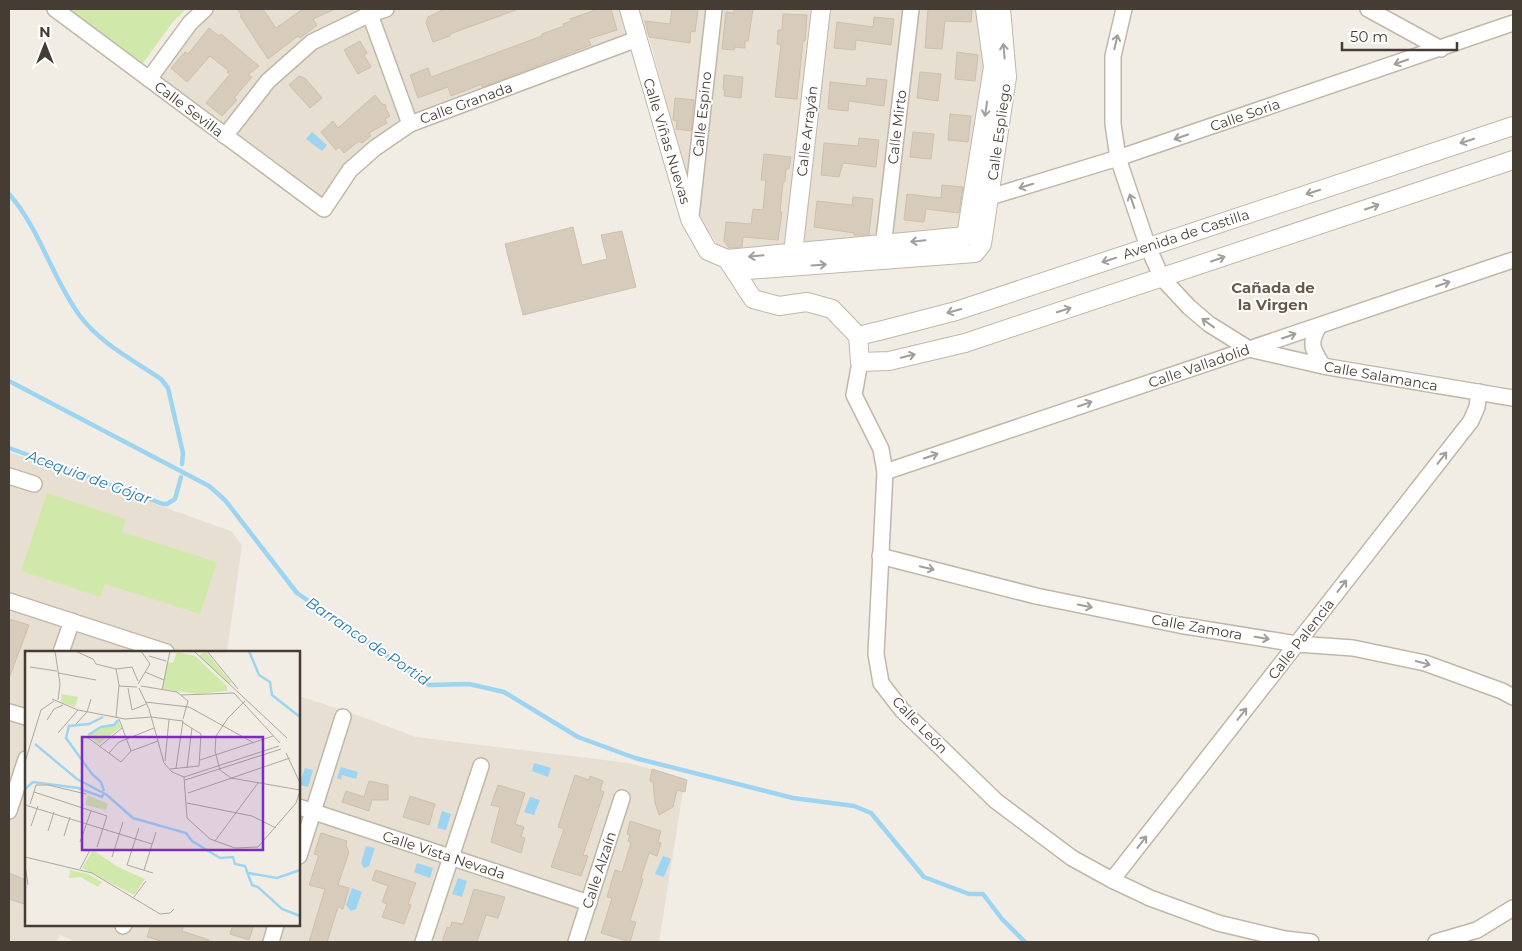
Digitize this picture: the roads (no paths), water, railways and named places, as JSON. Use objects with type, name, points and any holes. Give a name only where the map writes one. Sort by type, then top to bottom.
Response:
[{"type":"street","name":"Calle Sevilla","points":[[55,9],[324,209]]},
{"type":"street","points":[[149,79],[190,23],[205,9]]},
{"type":"street","points":[[225,136],[268,81],[312,42],[369,12],[386,9]]},
{"type":"street","name":"Calle Viñas Nuevas","points":[[629,9],[690,219],[708,251],[731,265]]},
{"type":"street","name":"Calle Espino","points":[[690,219],[714,9]]},
{"type":"street","name":"Calle Arrayán","points":[[792,260],[821,9]]},
{"type":"street","name":"Calle Mirto","points":[[882,252],[911,9]]},
{"type":"street","name":"Calle Espliego","points":[[882,252],[976,253],[982,244],[982,197],[992,66],[985,9]]},
{"type":"street","name":"Calle Espliego","points":[[882,252],[966,236],[982,197],[1007,77],[1001,9]]},
{"type":"street","points":[[1124,9],[1113,56],[1113,124],[1118,158],[1148,247],[1162,278],[1188,307],[1209,324],[1249,349]]},
{"type":"street","points":[[1368,9],[1441,49]]},
{"type":"street","points":[[369,12],[410,124]]},
{"type":"street","name":"Calle Soria","points":[[982,197],[1118,158],[1513,23]]},
{"type":"street","name":"Calle Granada","points":[[324,209],[350,170],[375,148],[410,124],[637,39]]},
{"type":"street","name":"Avenida de Castilla","points":[[858,336],[956,311],[1513,126]]},
{"type":"street","points":[[860,362],[888,360],[965,343],[1513,160]]},
{"type":"street","points":[[858,336],[832,310],[807,302],[779,306],[752,300],[731,265],[882,252]]},
{"type":"street","name":"Calle Valladolid","points":[[885,472],[1513,260]]},
{"type":"street","points":[[1319,326],[1314,335],[1312,345],[1323,366]]},
{"type":"street","name":"Calle León","points":[[858,336],[860,362],[854,395],[881,449],[885,472],[876,654],[881,683],[902,710],[996,801],[1072,858],[1150,898],[1218,923],[1285,939],[1311,942]]},
{"type":"street","name":"Calle Salamanca","points":[[1249,349],[1323,366],[1513,398]]},
{"type":"street","name":"Calle Palencia","points":[[1112,880],[1471,421],[1477,407],[1479,392]]},
{"type":"street","points":[[9,476],[34,484]]},
{"type":"street","name":"Calle Zamora","points":[[880,556],[1036,596],[1179,625],[1297,644],[1352,648],[1426,663],[1502,691],[1513,697]]},
{"type":"street","points":[[9,600],[163,651]]},
{"type":"street","points":[[62,651],[72,621]]},
{"type":"street","points":[[9,712],[25,717]]},
{"type":"street","points":[[300,849],[306,810],[343,717]]},
{"type":"street","points":[[9,811],[25,762]]},
{"type":"street","points":[[423,942],[481,766]]},
{"type":"street","name":"Calle Alzaín","points":[[576,942],[622,798]]},
{"type":"street","name":"Calle Vista Nevada","points":[[306,810],[588,903]]},
{"type":"street","points":[[1436,942],[1478,930],[1513,908]]},
{"type":"street","points":[[271,942],[276,926]]},
{"type":"water","points":[[312,132],[327,145],[322,151],[306,139]]},
{"type":"water","points":[[534,763],[551,768],[548,777],[532,771]]},
{"type":"water","points":[[341,767],[358,772],[356,779],[342,775],[341,780],[337,778]]},
{"type":"water","points":[[305,768],[313,770],[308,787],[300,785]]},
{"type":"water","points":[[530,797],[540,800],[534,815],[524,812]]},
{"type":"water","points":[[442,811],[451,814],[446,830],[437,828]]},
{"type":"water","points":[[366,846],[375,848],[369,866],[364,868],[361,863]]},
{"type":"water","points":[[663,856],[671,859],[664,877],[655,874]]},
{"type":"water","points":[[417,863],[433,868],[430,878],[414,872]]},
{"type":"water","points":[[458,878],[467,881],[462,897],[452,894]]},
{"type":"water","points":[[352,888],[362,892],[356,909],[351,911],[346,905]]},
{"type":"waterway","name":"Acequia de Gójar","points":[[9,194],[29,222],[61,286],[88,326],[107,343],[161,379],[168,388],[183,453],[182,464]]},
{"type":"waterway","name":"Barranco de Portid","points":[[9,381],[209,486],[225,500],[297,593],[429,685],[469,684],[504,692],[578,737],[635,758],[793,798],[854,806],[871,813],[924,877],[969,894],[983,894],[1002,919],[1025,942]]},
{"type":"waterway","name":"Acequia de Gójar","points":[[9,448],[163,504],[167,504],[175,499],[181,477]]},
{"type":"district","name":"Cañada de la Virgen","points":[[1273,296]]}]
